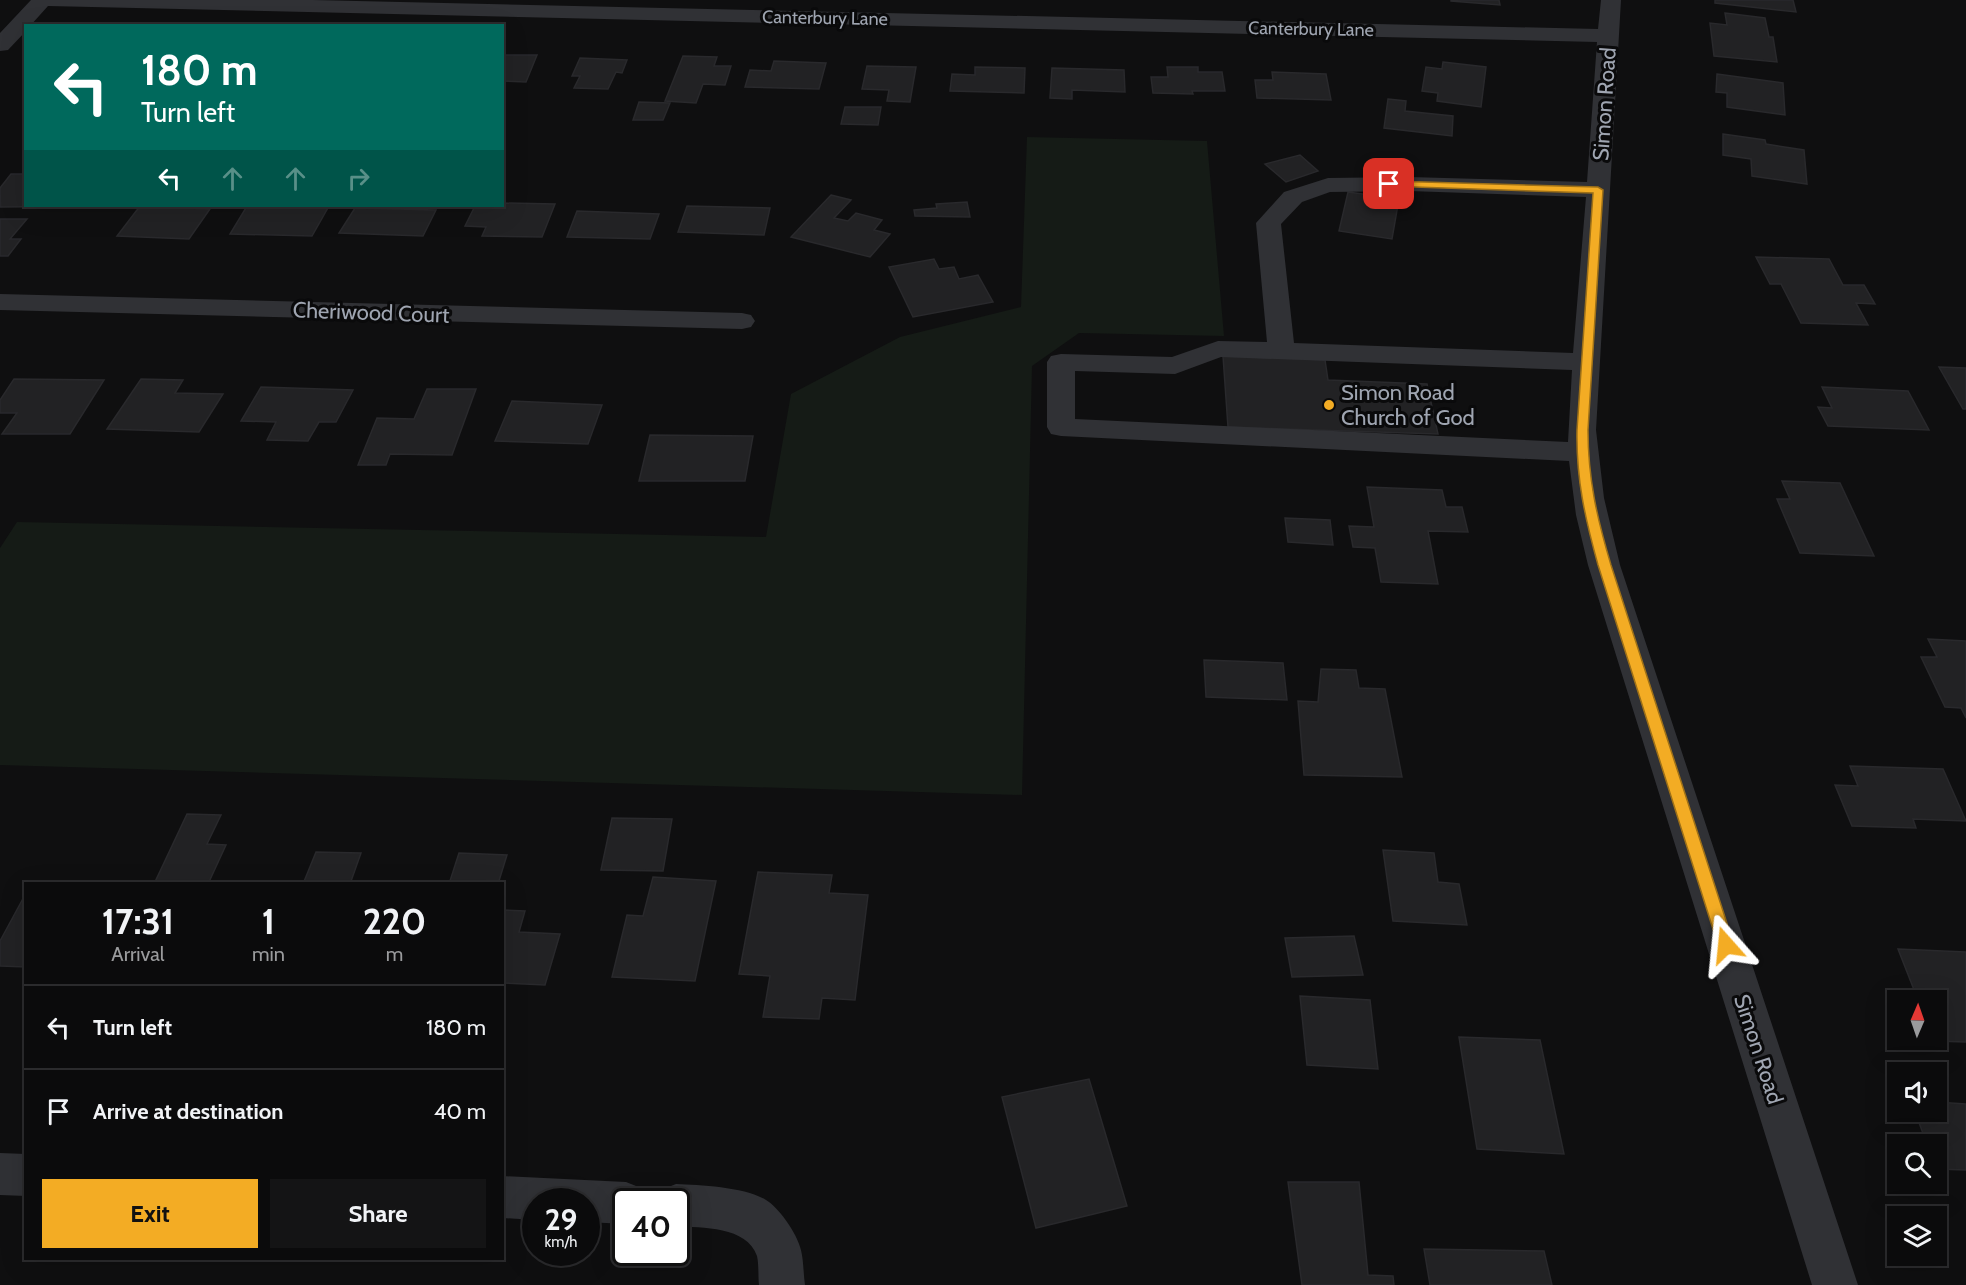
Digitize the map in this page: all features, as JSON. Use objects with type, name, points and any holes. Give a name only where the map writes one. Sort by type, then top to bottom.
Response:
[{"type":"street","name":"Canterbury Lane","points":[[43,0],[1175,17],[1608,36]]},
{"type":"street","points":[[0,45],[43,0]]},
{"type":"street","name":"Simon Road","points":[[1611,0],[1582,452],[1588,509],[1834,1285]]},
{"type":"street","points":[[1281,351],[1268,223],[1293,197],[1328,185],[1409,184],[1598,190]]},
{"type":"street","name":"Cheriwood Court","points":[[0,302],[742,321]]},
{"type":"street","points":[[1582,452],[1061,427],[1061,362],[1175,366],[1218,349],[1587,362]]},
{"type":"street","points":[[0,1174],[24,1175]]},
{"type":"street","points":[[504,1197],[612,1202]]},
{"type":"street","points":[[690,1206],[752,1216],[778,1246],[782,1285]]},
{"type":"shaded area","points":[[1027,137],[1207,141],[1224,336],[1079,333],[1032,366],[1022,795],[0,765],[0,548],[17,522],[766,537],[791,394],[900,337],[1021,307]]},
{"type":"building","points":[[1451,0],[1499,0],[1500,5],[1451,1]]},
{"type":"building","points":[[1715,0],[1793,0],[1796,12],[1715,3]]},
{"type":"building","points":[[1725,13],[1765,18],[1769,37],[1773,37],[1777,62],[1714,56],[1710,23],[1727,25]]},
{"type":"building","points":[[504,55],[537,55],[526,82],[504,81]]},
{"type":"building","points":[[683,56],[717,57],[714,66],[731,66],[725,85],[703,84],[696,103],[665,101]]},
{"type":"building","points":[[580,58],[627,60],[622,73],[616,72],[608,89],[574,88],[580,76],[572,76]]},
{"type":"building","points":[[774,61],[826,63],[819,89],[745,87],[750,70],[771,71]]},
{"type":"building","points":[[1443,62],[1486,67],[1481,107],[1437,101],[1438,93],[1422,91],[1426,67],[1442,69]]},
{"type":"building","points":[[867,66],[916,67],[910,102],[887,101],[889,90],[862,89]]},
{"type":"building","points":[[975,67],[1025,68],[1024,93],[950,91],[952,74],[975,75]]},
{"type":"building","points":[[1167,67],[1198,67],[1198,72],[1222,72],[1225,91],[1192,91],[1193,94],[1153,93],[1151,77],[1168,77]]},
{"type":"building","points":[[1052,68],[1124,70],[1125,92],[1072,90],[1072,99],[1050,98]]},
{"type":"building","points":[[1272,72],[1326,74],[1331,100],[1257,98],[1255,80],[1273,80]]},
{"type":"building","points":[[1717,74],[1783,83],[1785,115],[1727,107],[1727,93],[1716,92]]},
{"type":"building","points":[[1388,99],[1406,101],[1405,111],[1453,116],[1452,136],[1384,128]]},
{"type":"building","points":[[639,102],[670,103],[663,120],[633,120]]},
{"type":"building","points":[[845,107],[881,107],[878,125],[841,124]]},
{"type":"building","points":[[1723,134],[1765,140],[1766,144],[1804,150],[1807,184],[1752,176],[1751,159],[1723,155]]},
{"type":"building","points":[[1300,155],[1318,171],[1286,182],[1265,164]]},
{"type":"building","points":[[11,174],[24,174],[24,207],[0,207],[0,188]]},
{"type":"building","points":[[1348,192],[1399,199],[1392,239],[1339,231]]},
{"type":"building","points":[[831,195],[851,200],[834,218],[848,221],[856,213],[882,220],[874,230],[890,234],[870,257],[791,237]]},
{"type":"building","points":[[967,202],[970,217],[915,216],[914,210],[937,208],[936,204]]},
{"type":"building","points":[[504,203],[555,204],[542,237],[482,236],[486,227],[465,226],[474,207],[504,207]]},
{"type":"building","points":[[687,206],[770,208],[764,235],[678,232]]},
{"type":"building","points":[[139,207],[210,209],[189,239],[117,236]]},
{"type":"building","points":[[246,207],[328,207],[312,236],[230,234]]},
{"type":"building","points":[[355,208],[436,210],[423,236],[339,233]]},
{"type":"building","points":[[577,211],[659,214],[650,239],[567,237]]},
{"type":"building","points":[[0,219],[27,219],[10,239],[21,239],[8,256],[0,256]]},
{"type":"building","points":[[1756,257],[1829,259],[1843,285],[1864,285],[1875,304],[1856,303],[1868,325],[1801,323],[1781,284],[1770,284]]},
{"type":"building","points":[[934,259],[939,269],[954,267],[959,279],[978,275],[993,302],[913,317],[889,267]]},
{"type":"building","name":"Simon Road Church of God","points":[[1223,356],[1325,360],[1328,380],[1427,384],[1438,434],[1228,427]]},
{"type":"building","points":[[1939,367],[1966,368],[1966,409],[1963,409]]},
{"type":"building","points":[[14,379],[104,380],[70,434],[2,434],[17,413],[0,413],[0,400]]},
{"type":"building","points":[[141,379],[183,380],[175,393],[223,394],[199,432],[107,429]]},
{"type":"building","points":[[261,387],[353,390],[336,422],[319,422],[308,441],[267,440],[276,422],[241,421]]},
{"type":"building","points":[[1822,387],[1908,391],[1929,430],[1828,426],[1818,407],[1832,408]]},
{"type":"building","points":[[427,389],[476,389],[452,455],[390,454],[386,465],[358,465],[377,418],[414,419]]},
{"type":"building","points":[[512,401],[602,405],[588,444],[495,441]]},
{"type":"building","points":[[650,435],[753,436],[745,481],[639,481]]},
{"type":"building","points":[[1782,481],[1840,483],[1874,556],[1800,553],[1777,499],[1790,499]]},
{"type":"building","points":[[1367,487],[1442,490],[1446,507],[1462,507],[1468,532],[1428,531],[1438,584],[1381,582],[1375,548],[1353,547],[1349,526],[1374,527]]},
{"type":"building","points":[[1285,518],[1330,520],[1333,545],[1288,542]]},
{"type":"building","points":[[1928,639],[1966,641],[1966,718],[1961,708],[1945,707],[1921,657],[1937,657]]},
{"type":"building","points":[[1204,660],[1283,663],[1287,700],[1206,697]]},
{"type":"building","points":[[1321,669],[1356,670],[1359,688],[1385,689],[1402,777],[1304,775],[1298,701],[1318,702]]},
{"type":"building","points":[[1850,766],[1943,769],[1966,821],[1913,819],[1916,828],[1852,826],[1835,785],[1858,786]]},
{"type":"building","points":[[187,814],[221,815],[207,844],[226,845],[209,882],[155,882]]},
{"type":"building","points":[[612,818],[672,819],[663,871],[601,870]]},
{"type":"building","points":[[1383,850],[1434,853],[1438,882],[1459,884],[1467,925],[1393,921]]},
{"type":"building","points":[[316,852],[361,853],[351,882],[304,882]]},
{"type":"building","points":[[459,853],[507,855],[499,882],[450,882]]},
{"type":"building","points":[[758,872],[832,875],[829,893],[868,895],[855,1000],[822,998],[819,1019],[763,1017],[770,976],[739,974]]},
{"type":"building","points":[[653,877],[716,881],[695,981],[612,977],[627,915],[643,916]]},
{"type":"building","points":[[24,897],[24,967],[0,966],[0,941]]},
{"type":"building","points":[[504,910],[525,911],[519,932],[560,934],[545,985],[504,983]]},
{"type":"building","points":[[1354,936],[1363,975],[1292,977],[1285,938]]},
{"type":"building","points":[[1898,949],[1966,952],[1966,1042],[1947,1041],[1947,990],[1914,990]]},
{"type":"building","points":[[1300,996],[1370,1000],[1378,1069],[1307,1065]]},
{"type":"building","points":[[1459,1037],[1540,1040],[1564,1154],[1477,1149]]},
{"type":"building","points":[[1089,1079],[1127,1206],[1036,1228],[1002,1097]]},
{"type":"building","points":[[1947,1103],[1966,1104],[1966,1170],[1947,1169],[1947,1134],[1923,1134],[1919,1122],[1947,1122]]},
{"type":"building","points":[[1288,1182],[1359,1182],[1368,1275],[1393,1276],[1394,1285],[1302,1285]]},
{"type":"building","points":[[1424,1249],[1544,1251],[1552,1285],[1430,1285]]},
{"type":"place","name":"Simon Road Church of God","points":[[1329,405]]},
{"type":"route","points":[[1389,184],[1598,190],[1582,430],[1582,467],[1588,509],[1726,945]]}]
